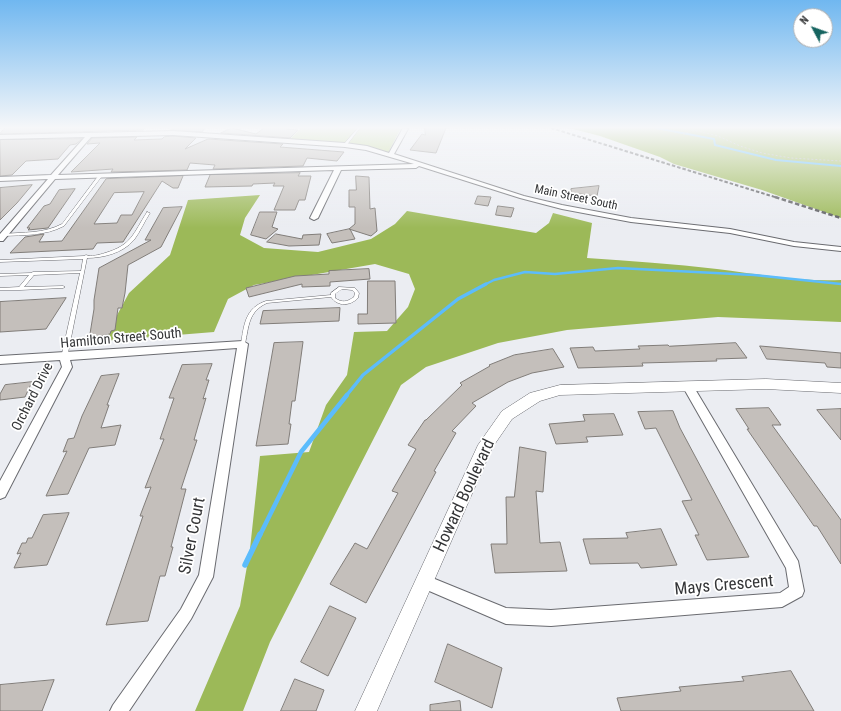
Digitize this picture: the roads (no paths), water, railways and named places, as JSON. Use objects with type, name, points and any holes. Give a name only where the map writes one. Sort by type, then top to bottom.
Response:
[{"type":"street","points":[[2,237],[66,161]]},
{"type":"street","name":"Main Street South","points":[[411,161],[522,197],[595,214],[631,220],[730,231],[794,244],[841,249]]},
{"type":"street","points":[[0,179],[424,165]]},
{"type":"street","points":[[314,218],[338,169]]},
{"type":"street","name":"Hamilton Street South","points":[[0,360],[64,358],[170,348],[243,344]]},
{"type":"street","name":"Silver Court","points":[[119,711],[186,614],[206,577],[243,344]]},
{"type":"street","name":"Orchard Drive","points":[[0,492],[67,367],[64,358]]},
{"type":"street","name":"Howard Boulevard","points":[[366,711],[486,446],[507,416],[535,397],[560,390],[766,384],[841,388]]},
{"type":"street","name":"Mays Crescent","points":[[425,582],[506,616],[551,618],[782,600],[797,591],[794,566],[688,387]]},
{"type":"lane","points":[[2,237],[45,232],[59,227],[100,176]]},
{"type":"lane","points":[[0,261],[97,256],[104,254],[127,244],[148,213]]},
{"type":"lane","points":[[64,358],[86,256]]},
{"type":"lane","points":[[0,275],[83,272]]},
{"type":"lane","points":[[20,288],[33,273]]},
{"type":"lane","points":[[0,289],[63,287]]},
{"type":"lane","points":[[345,288],[352,289],[357,293],[354,300],[346,302],[338,302],[332,296],[335,291],[345,288]]},
{"type":"lane","points":[[243,344],[247,323],[252,311],[258,305],[272,301],[332,296]]},
{"type":"waterway","points":[[789,161],[841,166]]},
{"type":"waterway","points":[[486,284],[494,280],[525,272],[555,274],[618,268],[754,275],[841,284]]},
{"type":"waterway","points":[[346,396],[363,375],[458,299],[486,284]]},
{"type":"waterway","points":[[260,535],[301,452],[347,395]]},
{"type":"waterway","points":[[245,565],[260,534]]},
{"type":"railway","points":[[659,161],[778,198]]},
{"type":"railway","points":[[775,197],[841,218]]}]
